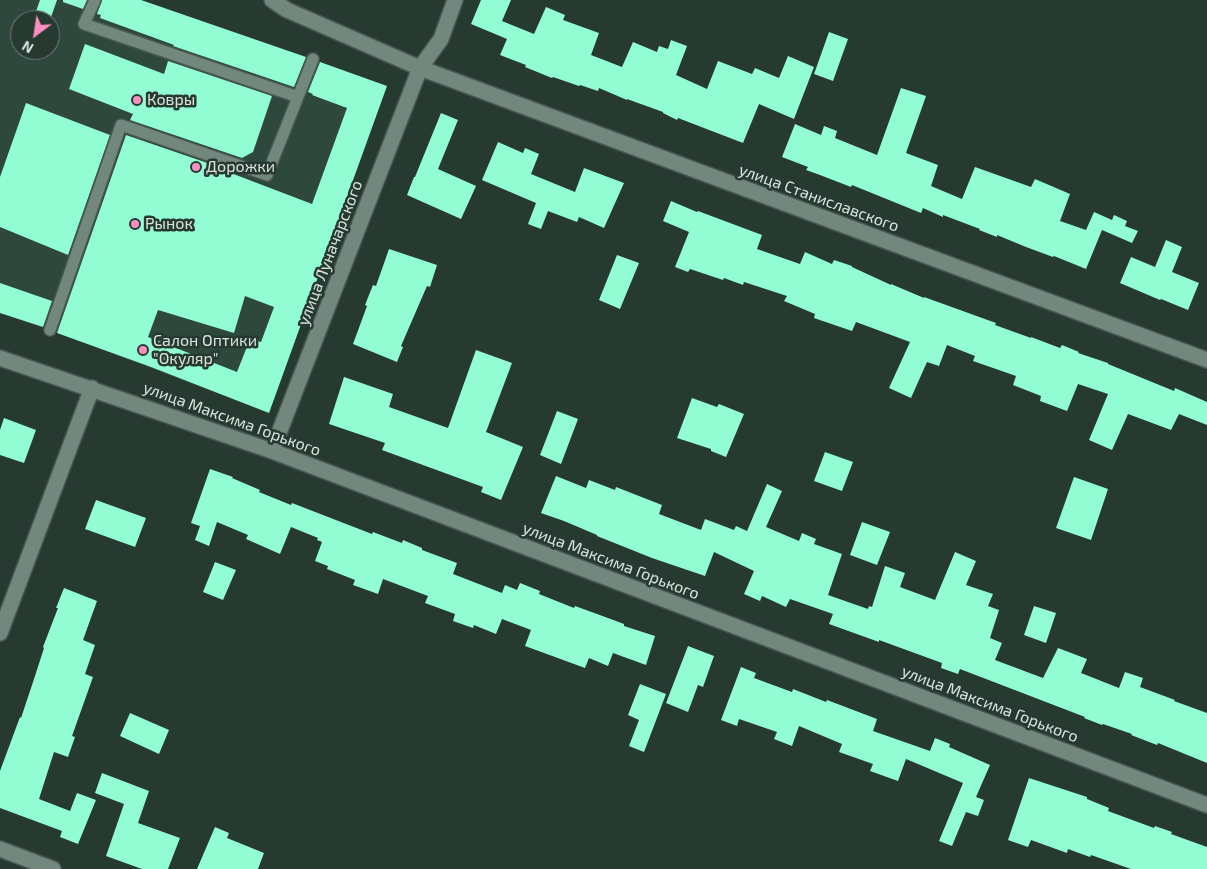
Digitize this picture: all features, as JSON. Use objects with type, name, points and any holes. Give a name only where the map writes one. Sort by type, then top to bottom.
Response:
[{"type":"street","points":[[272,0],[287,10],[420,68]]},
{"type":"street","name":"улица Луначарского","points":[[272,451],[420,68],[441,39],[455,0]]},
{"type":"street","name":"улица Станиславского","points":[[420,68],[1207,360]]},
{"type":"street","name":"улица Максима Горького","points":[[0,358],[272,451],[1207,805]]},
{"type":"street","points":[[0,633],[92,388]]},
{"type":"street","points":[[0,849],[53,869]]},
{"type":"lane","points":[[94,0],[84,24],[298,97]]},
{"type":"lane","points":[[50,330],[121,125],[267,175],[313,59]]},
{"type":"shaded area","name":"Рынок","points":[[0,0],[141,0],[387,86],[269,413],[0,313]]},
{"type":"building","points":[[40,0],[57,0],[54,10],[36,10]]},
{"type":"building","points":[[63,0],[87,0],[83,9],[63,2]]},
{"type":"building","points":[[102,0],[141,0],[306,57],[294,87],[173,46],[100,18],[101,15],[97,14]]},
{"type":"building","points":[[481,0],[511,0],[502,21],[534,34],[546,7],[565,15],[563,20],[599,33],[591,55],[622,67],[633,42],[657,52],[659,46],[668,49],[671,40],[687,46],[676,75],[707,89],[718,61],[752,74],[755,68],[779,78],[788,56],[814,67],[794,119],[759,104],[743,143],[678,118],[677,120],[663,112],[599,88],[598,91],[552,78],[500,55],[507,39],[471,24]]},
{"type":"building","points":[[829,32],[848,39],[833,81],[814,74]]},
{"type":"building","points":[[85,44],[164,74],[168,61],[272,96],[253,152],[242,158],[130,120],[133,114],[69,89]]},
{"type":"building","points":[[320,62],[387,86],[269,413],[57,333],[126,135],[225,169],[223,170],[312,204],[347,108],[308,92]],"holes":[[[245,296],[274,307],[261,342],[250,339],[237,372],[148,337],[158,310],[234,333]]]},
{"type":"building","points":[[901,88],[926,96],[906,153],[938,165],[931,186],[962,199],[975,167],[1031,187],[1035,179],[1070,194],[1060,221],[1086,230],[1094,212],[1112,220],[1114,215],[1127,221],[1125,226],[1138,231],[1132,243],[1102,230],[1086,269],[923,208],[921,213],[852,185],[851,187],[806,170],[808,167],[782,157],[795,124],[821,135],[824,126],[837,131],[835,138],[877,155]]},
{"type":"building","points":[[26,103],[110,135],[68,255],[0,227],[0,177]]},
{"type":"building","points":[[441,113],[458,120],[438,169],[476,186],[461,219],[407,195]]},
{"type":"building","points":[[498,142],[523,153],[525,148],[539,154],[531,174],[575,192],[584,168],[624,183],[604,228],[579,217],[577,222],[548,211],[541,229],[528,224],[536,203],[482,180]]},
{"type":"building","points":[[671,201],[762,235],[757,249],[800,264],[805,252],[832,264],[834,260],[924,298],[996,323],[995,325],[1060,348],[1062,345],[1174,391],[1175,388],[1207,402],[1207,425],[1179,414],[1171,430],[1128,414],[1112,450],[1089,440],[1108,394],[1078,384],[1067,411],[1040,401],[1041,396],[1013,385],[1016,376],[973,361],[975,356],[947,345],[939,366],[927,362],[911,398],[889,388],[910,342],[856,322],[852,331],[814,318],[815,314],[784,301],[787,296],[744,282],[743,285],[690,269],[688,272],[675,267],[689,232],[663,221]]},
{"type":"building","points":[[1166,240],[1182,247],[1172,272],[1199,283],[1188,310],[1120,283],[1131,257],[1155,267]]},
{"type":"building","points":[[389,249],[437,265],[430,287],[427,286],[401,346],[403,347],[397,362],[353,344],[367,306],[365,305],[373,285],[376,286]]},
{"type":"building","points":[[617,255],[639,263],[620,309],[599,300]]},
{"type":"building","points":[[0,283],[52,301],[43,327],[0,313]]},
{"type":"building","points":[[476,350],[512,363],[486,432],[523,447],[501,500],[481,492],[483,487],[382,450],[385,443],[329,424],[344,377],[393,394],[389,407],[448,428]]},
{"type":"building","points":[[692,398],[717,407],[719,404],[744,414],[726,457],[711,451],[711,449],[677,438]]},
{"type":"building","points":[[557,411],[578,419],[561,464],[540,455]]},
{"type":"building","points":[[4,418],[36,430],[24,463],[0,455],[0,430]]},
{"type":"building","points":[[825,452],[853,462],[842,491],[814,481]]},
{"type":"building","points":[[210,469],[233,477],[260,490],[259,492],[291,505],[292,503],[372,534],[373,532],[402,543],[403,540],[422,548],[422,550],[457,563],[453,574],[502,593],[505,585],[517,590],[520,583],[540,591],[539,594],[574,608],[575,606],[624,624],[624,626],[655,636],[646,665],[613,653],[608,666],[589,658],[585,668],[525,646],[531,630],[502,619],[496,634],[474,625],[473,628],[453,621],[455,614],[425,603],[428,596],[383,579],[378,594],[353,585],[355,580],[327,569],[328,566],[315,561],[322,542],[317,540],[318,538],[291,527],[280,554],[246,539],[248,535],[217,522],[209,546],[195,540],[200,526],[191,523]]},
{"type":"building","points":[[556,476],[586,488],[589,480],[615,490],[616,487],[662,505],[659,514],[701,530],[705,519],[734,530],[736,526],[747,531],[767,484],[782,491],[766,527],[799,541],[802,533],[816,539],[814,544],[842,554],[828,595],[868,609],[869,606],[872,607],[885,566],[905,573],[900,587],[935,600],[955,552],[976,561],[966,585],[993,594],[988,606],[999,610],[990,638],[1002,643],[995,660],[1043,678],[1058,648],[1087,659],[1081,673],[1119,688],[1125,672],[1143,678],[1140,687],[1207,713],[1207,763],[1158,743],[1157,745],[1132,734],[1102,725],[960,669],[958,674],[941,668],[942,663],[829,624],[833,614],[790,599],[786,607],[762,596],[760,601],[744,594],[754,571],[714,552],[705,576],[652,558],[541,513]]},
{"type":"building","points":[[1074,477],[1108,489],[1091,540],[1056,528]]},
{"type":"building","points":[[96,500],[146,518],[135,547],[85,529]]},
{"type":"building","points":[[862,522],[890,532],[877,565],[850,555]]},
{"type":"building","points":[[215,562],[236,570],[223,600],[203,592]]},
{"type":"building","points":[[64,588],[97,601],[83,640],[95,645],[85,674],[93,677],[72,736],[75,737],[68,757],[54,752],[39,799],[70,811],[77,793],[96,800],[78,844],[60,837],[62,831],[0,808],[0,771],[21,718]]},
{"type":"building","points":[[1034,606],[1056,613],[1046,643],[1024,635]]},
{"type":"building","points":[[688,646],[714,656],[703,687],[698,685],[688,712],[666,703]]},
{"type":"building","points":[[741,667],[756,673],[754,678],[792,692],[793,689],[826,702],[827,700],[877,719],[873,731],[930,751],[935,738],[950,744],[949,747],[990,765],[976,797],[984,800],[978,816],[966,812],[952,846],[939,841],[963,783],[906,759],[898,781],[870,771],[873,764],[839,752],[842,744],[799,726],[792,746],[774,739],[777,732],[739,719],[737,726],[721,720]]},
{"type":"building","points":[[640,684],[666,694],[644,752],[629,746],[639,720],[628,715]]},
{"type":"building","points":[[130,713],[169,730],[159,754],[120,736]]},
{"type":"building","points":[[102,773],[149,791],[138,823],[180,838],[168,869],[142,869],[106,856],[124,804],[95,793]]},
{"type":"building","points":[[1029,778],[1087,797],[1087,799],[1109,808],[1108,811],[1154,828],[1155,826],[1172,832],[1171,834],[1207,847],[1207,869],[1131,869],[1068,849],[1067,853],[1031,840],[1028,847],[1008,840]]},
{"type":"building","points":[[215,827],[229,833],[227,838],[264,853],[258,869],[197,869]]},
{"type":"place","name":"Ковры","points":[[137,100]]},
{"type":"place","name":"Дорожки","points":[[196,167]]},
{"type":"place","name":"Рынок","points":[[135,224]]},
{"type":"place","name":"Салон Оптики \"Окуляр\"","points":[[143,350]]}]
